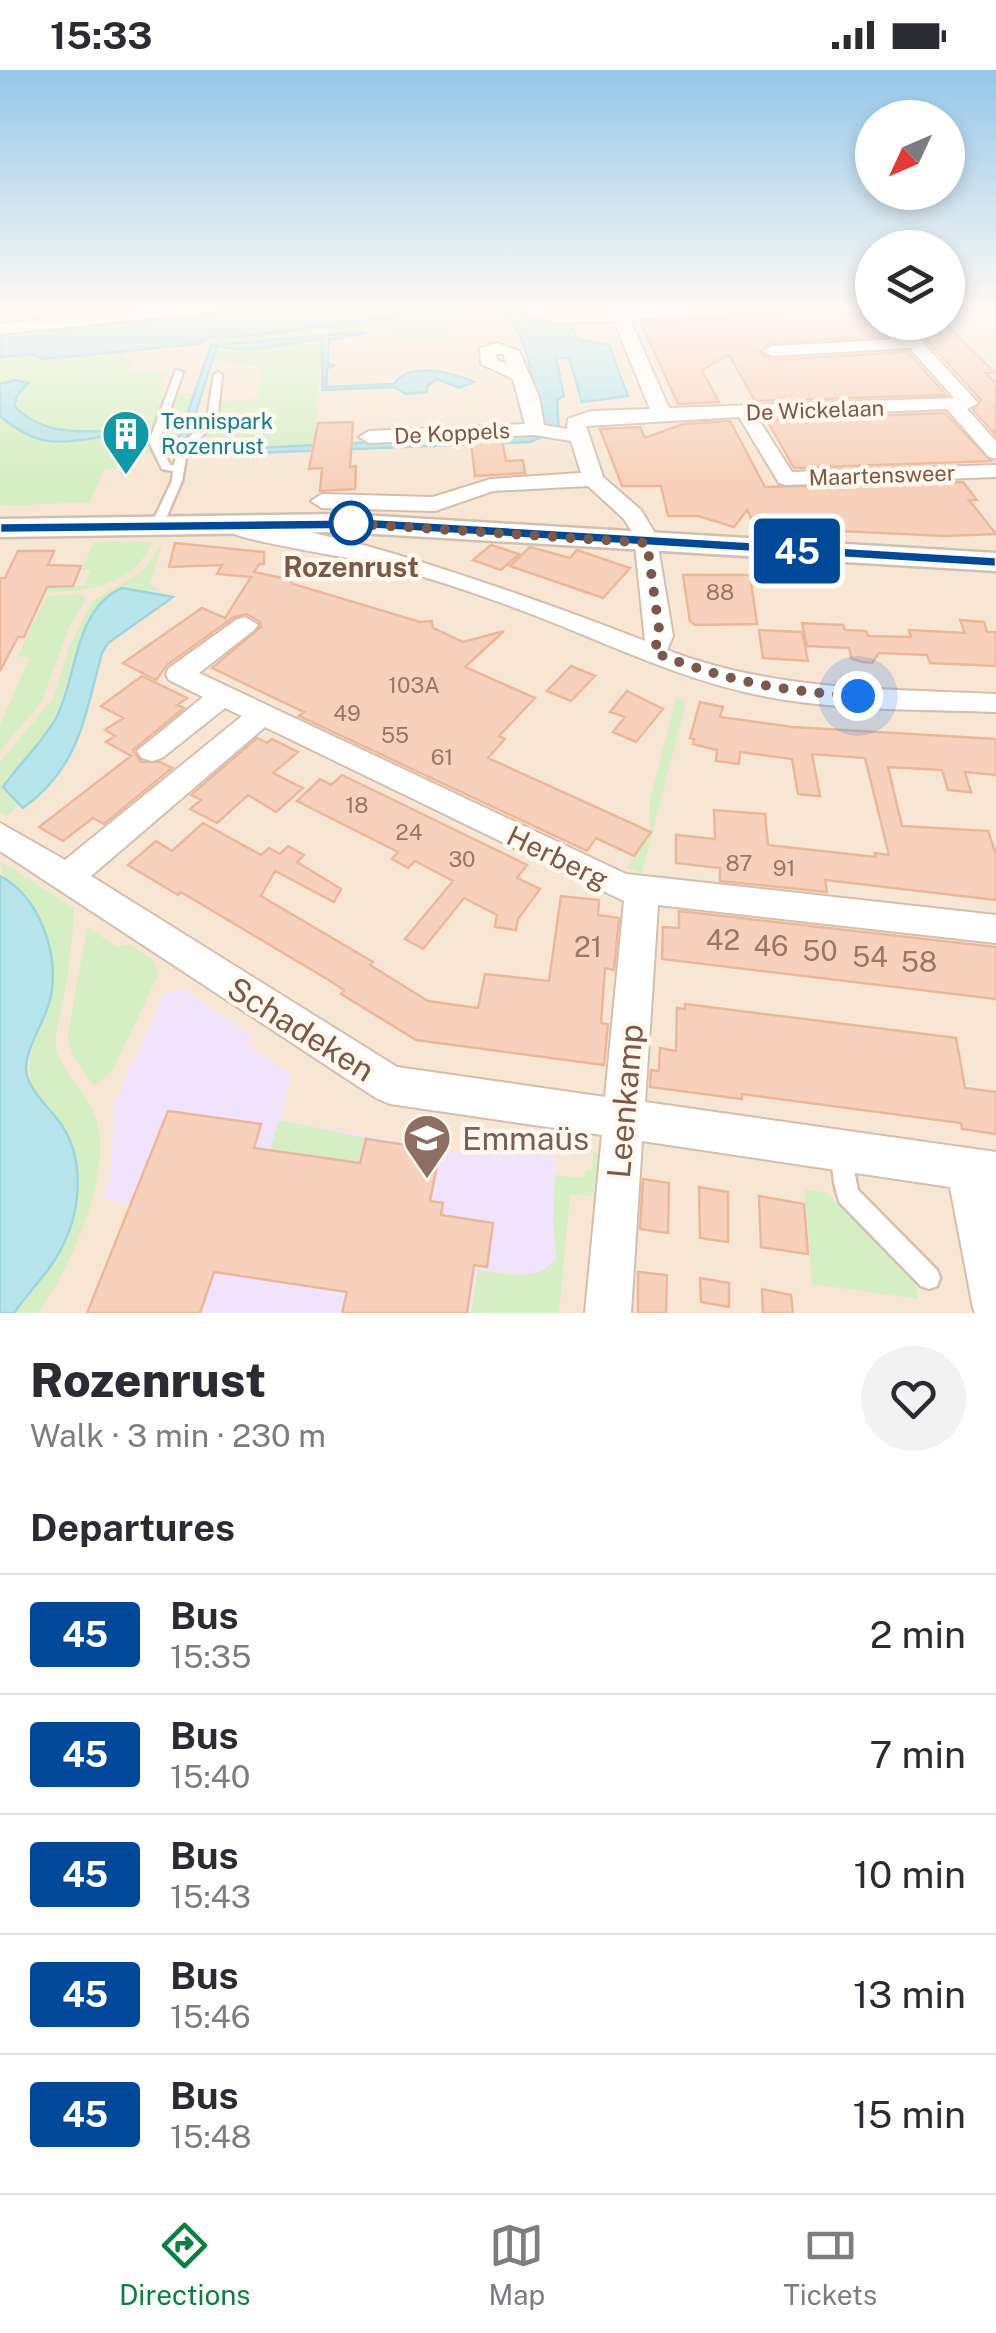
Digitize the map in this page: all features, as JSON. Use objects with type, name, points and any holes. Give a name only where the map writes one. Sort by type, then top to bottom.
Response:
[{"type":"street","points":[[640,364],[662,416]]},
{"type":"street","points":[[933,364],[969,403],[953,406]]},
{"type":"street","name":"De Koppels","points":[[521,376],[541,431]]},
{"type":"street","name":"De Wickelaan","points":[[579,428],[662,416],[953,406]]},
{"type":"street","name":"Maartensweer","points":[[953,406],[996,452]]},
{"type":"street","name":"Maartensweer","points":[[744,412],[786,479],[996,471]]},
{"type":"street","points":[[579,428],[593,479],[633,516],[646,539],[660,636],[653,652]]},
{"type":"street","name":"De Koppels","points":[[370,437],[579,428]]},
{"type":"street","name":"De Koppels","points":[[322,502],[435,504],[491,485],[593,479]]},
{"type":"street","points":[[0,519],[355,518],[996,559]]},
{"type":"street","points":[[0,528],[158,520]]},
{"type":"street","points":[[242,532],[306,540],[405,562],[496,592],[702,672],[767,689],[996,703]]},
{"type":"street","name":"Herberg","points":[[245,626],[179,674],[621,888],[996,929]]},
{"type":"street","points":[[152,751],[223,695]]},
{"type":"street","points":[[67,877],[262,714]]},
{"type":"street","name":"Schadeken","points":[[0,835],[390,1085],[982,1171]]},
{"type":"street","name":"Leenkamp","points":[[608,1313],[642,889]]},
{"type":"street","points":[[982,1171],[996,1308]]},
{"type":"lane","points":[[178,469],[166,467],[154,442],[179,372]]},
{"type":"lane","points":[[158,520],[182,451],[212,420],[218,375]]},
{"type":"lane","points":[[842,1153],[848,1195],[930,1278]]},
{"type":"shaded area","points":[[0,364],[996,364],[996,1313],[0,1313]]},
{"type":"shaded area","points":[[183,989],[253,1036],[246,1044],[292,1075],[280,1120],[475,1155],[494,1148],[556,1156],[553,1225],[557,1257],[548,1270],[536,1276],[478,1270],[471,1313],[87,1313],[130,1204],[103,1199],[111,1168],[114,1104],[164,994]]},
{"type":"green space","points":[[0,364],[132,364],[128,374],[169,370],[160,394],[167,395],[165,401],[173,394],[194,393],[180,436],[172,444],[179,446],[171,463],[159,449],[158,435],[151,452],[120,458],[115,469],[104,469],[90,502],[0,506]]},
{"type":"green space","points":[[237,364],[320,364],[315,444],[198,449],[219,418],[222,401],[258,399],[262,367]]},
{"type":"green space","points":[[163,541],[150,584],[162,592],[150,590],[75,655],[54,722],[3,787],[18,805],[7,816],[0,812],[0,762],[54,697],[69,647],[93,601],[144,570]]},
{"type":"green space","points":[[94,542],[152,542],[144,557],[120,578],[90,588],[39,593],[42,588],[86,585],[91,570],[82,570]]},
{"type":"green space","points":[[80,594],[86,599],[69,627],[41,703],[0,751],[0,725],[30,657],[18,656],[46,596]]},
{"type":"green space","points":[[676,698],[686,702],[642,873],[626,868],[649,837],[650,800]]},
{"type":"green space","points":[[0,861],[74,908],[56,1045],[63,1065],[92,1109],[100,1141],[99,1166],[86,1220],[63,1272],[37,1313],[14,1313],[66,1235],[79,1191],[78,1167],[64,1129],[33,1088],[30,1061],[34,1042]]},
{"type":"green space","points":[[87,927],[117,947],[130,944],[153,960],[159,973],[112,1071],[94,1086],[72,1054],[68,1035]]},
{"type":"green space","points":[[279,1120],[366,1138],[356,1175],[350,1161],[270,1149]]},
{"type":"green space","points":[[593,1152],[603,1154],[601,1186],[594,1185],[592,1196],[570,1194],[559,1313],[471,1313],[478,1270],[532,1274],[557,1257],[553,1225],[555,1175],[583,1178],[586,1170],[592,1170]]},
{"type":"green space","points":[[805,1189],[827,1193],[916,1285],[918,1299],[812,1284]]},
{"type":"water","points":[[204,364],[211,364],[189,434],[179,446],[171,445],[180,435]]},
{"type":"water","points":[[322,364],[335,365],[327,368],[326,387],[394,384],[401,377],[420,371],[443,372],[474,382],[459,388],[437,379],[427,386],[427,392],[406,394],[394,387],[323,390]]},
{"type":"water","points":[[529,364],[557,364],[564,396],[557,400],[559,433],[541,426]]},
{"type":"water","points":[[571,364],[616,364],[628,396],[582,402]]},
{"type":"water","points":[[15,380],[28,383],[14,406],[45,426],[147,434],[61,442],[33,437],[0,416],[0,384]]},
{"type":"water","points":[[544,436],[530,442],[207,455],[194,451]]},
{"type":"water","points":[[122,588],[173,597],[108,643],[68,758],[42,792],[23,808],[3,787],[56,718],[85,628],[94,612]]},
{"type":"water","points":[[0,876],[26,897],[49,944],[51,995],[26,1068],[33,1089],[68,1135],[78,1188],[64,1242],[14,1313],[0,1313]]},
{"type":"building","points":[[660,364],[713,364],[702,370],[719,402],[678,404]]},
{"type":"building","points":[[734,364],[919,364],[946,395],[755,401]]},
{"type":"building","points":[[948,364],[986,364],[994,372],[985,373],[996,383],[996,435],[973,410],[981,400]]},
{"type":"building","points":[[945,413],[991,461],[794,468],[767,420]]},
{"type":"building","points":[[730,421],[765,487],[963,482],[977,500],[969,500],[996,534],[945,536],[756,527],[747,510],[734,527],[698,516],[668,516],[661,486],[622,486],[600,429],[640,427],[645,438],[683,424]]},
{"type":"building","points":[[353,422],[350,467],[356,466],[355,489],[320,491],[322,468],[309,469],[318,423]]},
{"type":"building","points":[[502,440],[506,461],[523,460],[525,473],[475,476],[471,442]]},
{"type":"building","points":[[175,543],[264,552],[264,564],[259,564],[254,572],[420,622],[432,621],[433,628],[463,642],[504,631],[465,667],[535,698],[499,736],[505,739],[488,758],[651,832],[634,856],[596,838],[587,851],[299,716],[304,712],[212,668],[261,627],[247,614],[234,617],[167,665],[156,680],[123,663],[202,608],[225,618],[251,577],[217,574],[222,565],[169,567]]},
{"type":"building","points":[[491,545],[519,554],[501,570],[473,560]]},
{"type":"building","points":[[530,547],[570,558],[577,550],[630,568],[603,598],[510,566]]},
{"type":"building","points":[[18,551],[54,551],[48,565],[81,566],[73,586],[47,587],[24,637],[18,637],[0,671],[0,578],[5,578]]},
{"type":"building","points":[[683,575],[750,575],[757,624],[695,625],[690,621]]},
{"type":"building","points":[[960,620],[984,622],[987,632],[996,632],[996,666],[930,663],[927,655],[879,653],[872,663],[863,662],[852,659],[849,648],[807,646],[802,623],[843,625],[845,630],[866,631],[868,636],[911,637],[909,630],[965,633]]},
{"type":"building","points":[[759,630],[802,632],[808,661],[763,658]]},
{"type":"building","points":[[571,666],[595,676],[571,701],[547,691]]},
{"type":"building","points":[[142,676],[187,698],[177,705],[184,708],[133,750],[141,762],[160,762],[172,768],[104,824],[93,818],[63,841],[39,827],[131,756],[106,742],[115,736],[105,730],[123,718],[101,706]]},
{"type":"building","points":[[627,691],[663,709],[636,742],[613,732],[625,717],[610,712]]},
{"type":"building","points":[[700,702],[723,707],[720,717],[792,727],[996,739],[996,775],[965,772],[971,792],[948,790],[942,770],[888,767],[902,826],[988,831],[996,854],[996,900],[825,880],[827,892],[720,881],[720,868],[676,863],[676,835],[715,839],[714,810],[765,814],[768,845],[876,857],[875,853],[889,855],[865,758],[812,754],[820,796],[798,794],[792,759],[740,752],[739,764],[716,761],[717,750],[693,744],[694,739],[690,738]]},
{"type":"building","points":[[257,738],[267,743],[272,739],[298,752],[273,773],[303,788],[276,812],[248,795],[217,823],[190,809],[201,800],[191,795]]},
{"type":"building","points":[[342,775],[527,865],[517,878],[540,889],[518,919],[516,930],[495,927],[497,915],[464,898],[423,949],[405,939],[453,881],[415,861],[408,868],[392,859],[398,852],[297,801],[320,779],[331,785]]},
{"type":"building","points":[[203,823],[261,855],[269,848],[280,854],[288,846],[304,855],[297,862],[341,889],[334,902],[275,871],[261,896],[373,962],[370,965],[428,1001],[478,1008],[485,974],[549,981],[561,896],[599,900],[598,915],[619,918],[614,970],[605,968],[601,1023],[608,1024],[604,1065],[416,1040],[341,994],[344,990],[327,979],[128,865],[156,841],[172,851]]},
{"type":"building","points":[[679,911],[996,947],[996,999],[662,959],[663,927],[679,928]]},
{"type":"building","points":[[685,1004],[956,1038],[965,1088],[996,1092],[996,1134],[962,1129],[961,1123],[742,1094],[742,1099],[650,1087],[651,1070],[659,1071],[660,1048],[676,1051],[677,1008],[685,1009]]},
{"type":"building","points":[[168,1111],[261,1124],[254,1148],[360,1163],[366,1139],[440,1150],[430,1201],[443,1203],[441,1215],[493,1223],[487,1267],[474,1265],[467,1313],[342,1313],[347,1292],[214,1272],[200,1313],[87,1313]]},
{"type":"building","points":[[643,1179],[669,1183],[668,1233],[640,1229]]},
{"type":"building","points":[[699,1187],[728,1192],[728,1242],[700,1238]]},
{"type":"building","points":[[759,1196],[804,1204],[808,1254],[761,1247]]},
{"type":"building","points":[[638,1272],[667,1275],[666,1313],[638,1313]]},
{"type":"building","points":[[700,1278],[729,1283],[729,1307],[701,1302]]},
{"type":"building","points":[[762,1289],[791,1295],[793,1313],[763,1313]]},
{"type":"bus line","name":"45","points":[[0,528],[374,524],[996,562]]},
{"type":"place","name":"Tennispark Rozenrust","points":[[126,476]]},
{"type":"place","name":"Rozenrust","points":[[351,523]]},
{"type":"place","name":"Emmaüs","points":[[427,1180]]},
{"type":"route","points":[[351,523],[344,523],[647,543],[660,636],[653,652],[702,672],[767,689],[858,696]]}]
